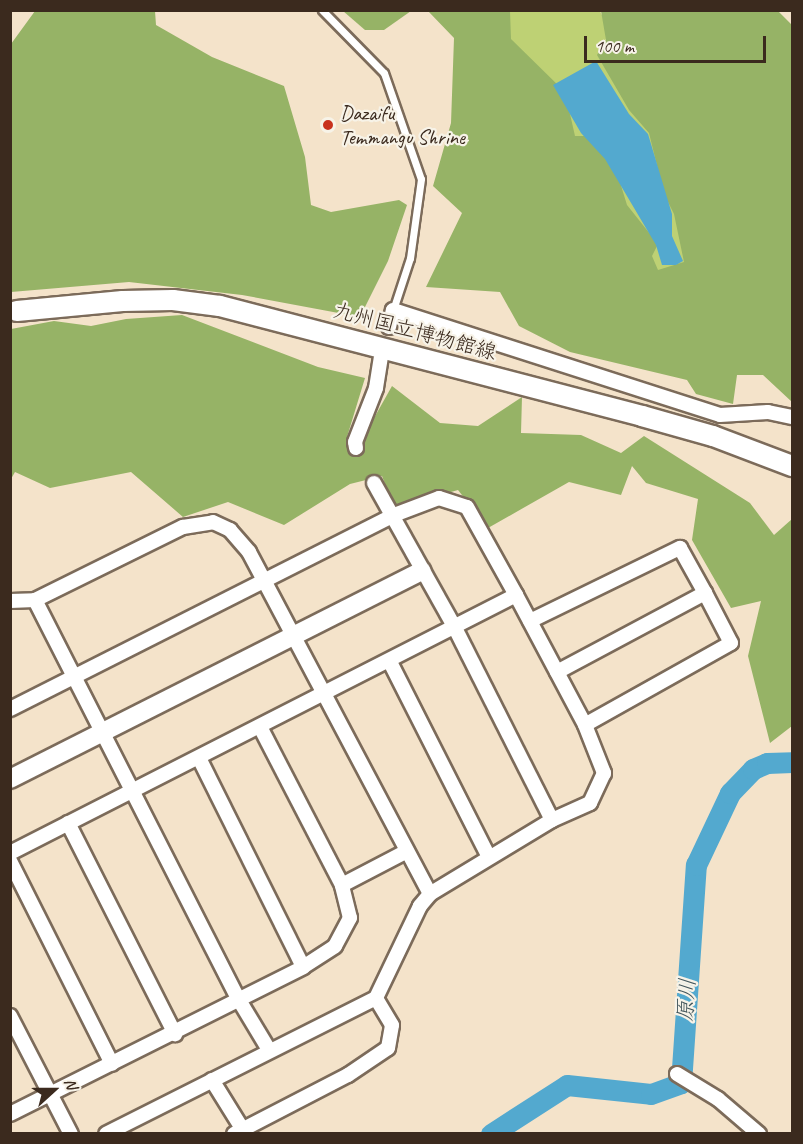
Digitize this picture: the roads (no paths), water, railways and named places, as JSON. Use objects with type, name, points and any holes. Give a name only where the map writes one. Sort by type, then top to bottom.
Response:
[{"type":"main road","name":"九州国立博物館線","points":[[12,312],[133,301],[173,300],[220,306],[642,416],[713,436],[792,466]]},
{"type":"street","points":[[388,327],[393,310],[720,415],[768,412],[792,417]]},
{"type":"street","points":[[356,448],[355,442],[376,388],[381,358]]},
{"type":"street","points":[[374,483],[394,515],[421,571],[455,628],[552,820]]},
{"type":"street","points":[[10,709],[394,515],[439,498],[466,507],[585,725],[604,774],[590,803],[552,820],[430,894],[420,906],[376,998],[106,1134]]},
{"type":"street","points":[[10,601],[35,600],[183,527],[213,522],[230,530],[249,552],[430,894]]},
{"type":"street","points":[[530,621],[680,548],[705,593],[731,643],[585,725]]},
{"type":"street","points":[[10,779],[421,571]]},
{"type":"street","points":[[557,672],[705,593]]},
{"type":"street","points":[[10,853],[390,662],[516,595]]},
{"type":"street","points":[[35,600],[239,1000],[269,1050]]},
{"type":"street","points":[[390,662],[489,857]]},
{"type":"street","points":[[10,1114],[52,1096],[175,1034],[303,967],[335,946],[350,918],[342,885],[260,727]]},
{"type":"street","points":[[199,758],[303,967]]},
{"type":"street","points":[[68,823],[175,1034]]},
{"type":"street","points":[[342,885],[407,851]]},
{"type":"street","points":[[10,861],[112,1064]]},
{"type":"street","points":[[212,1080],[239,1132],[348,1076],[388,1048],[392,1025],[376,998]]},
{"type":"street","points":[[10,1017],[71,1134]]},
{"type":"street","points":[[677,1074],[718,1099],[759,1134]]},
{"type":"lane","points":[[321,10],[384,73],[421,179],[410,258],[393,310]]},
{"type":"water","points":[[596,61],[629,114],[648,134],[672,214],[672,236],[683,261],[676,265],[662,265],[656,245],[605,159],[581,133],[553,85]]},
{"type":"waterway","name":"原川","points":[[491,1134],[567,1085],[651,1094],[681,1083],[696,865],[730,793],[753,769],[767,763],[792,762]]},
{"type":"place","name":"Dazaifu Temmangu Shrine","points":[[328,125]]}]
